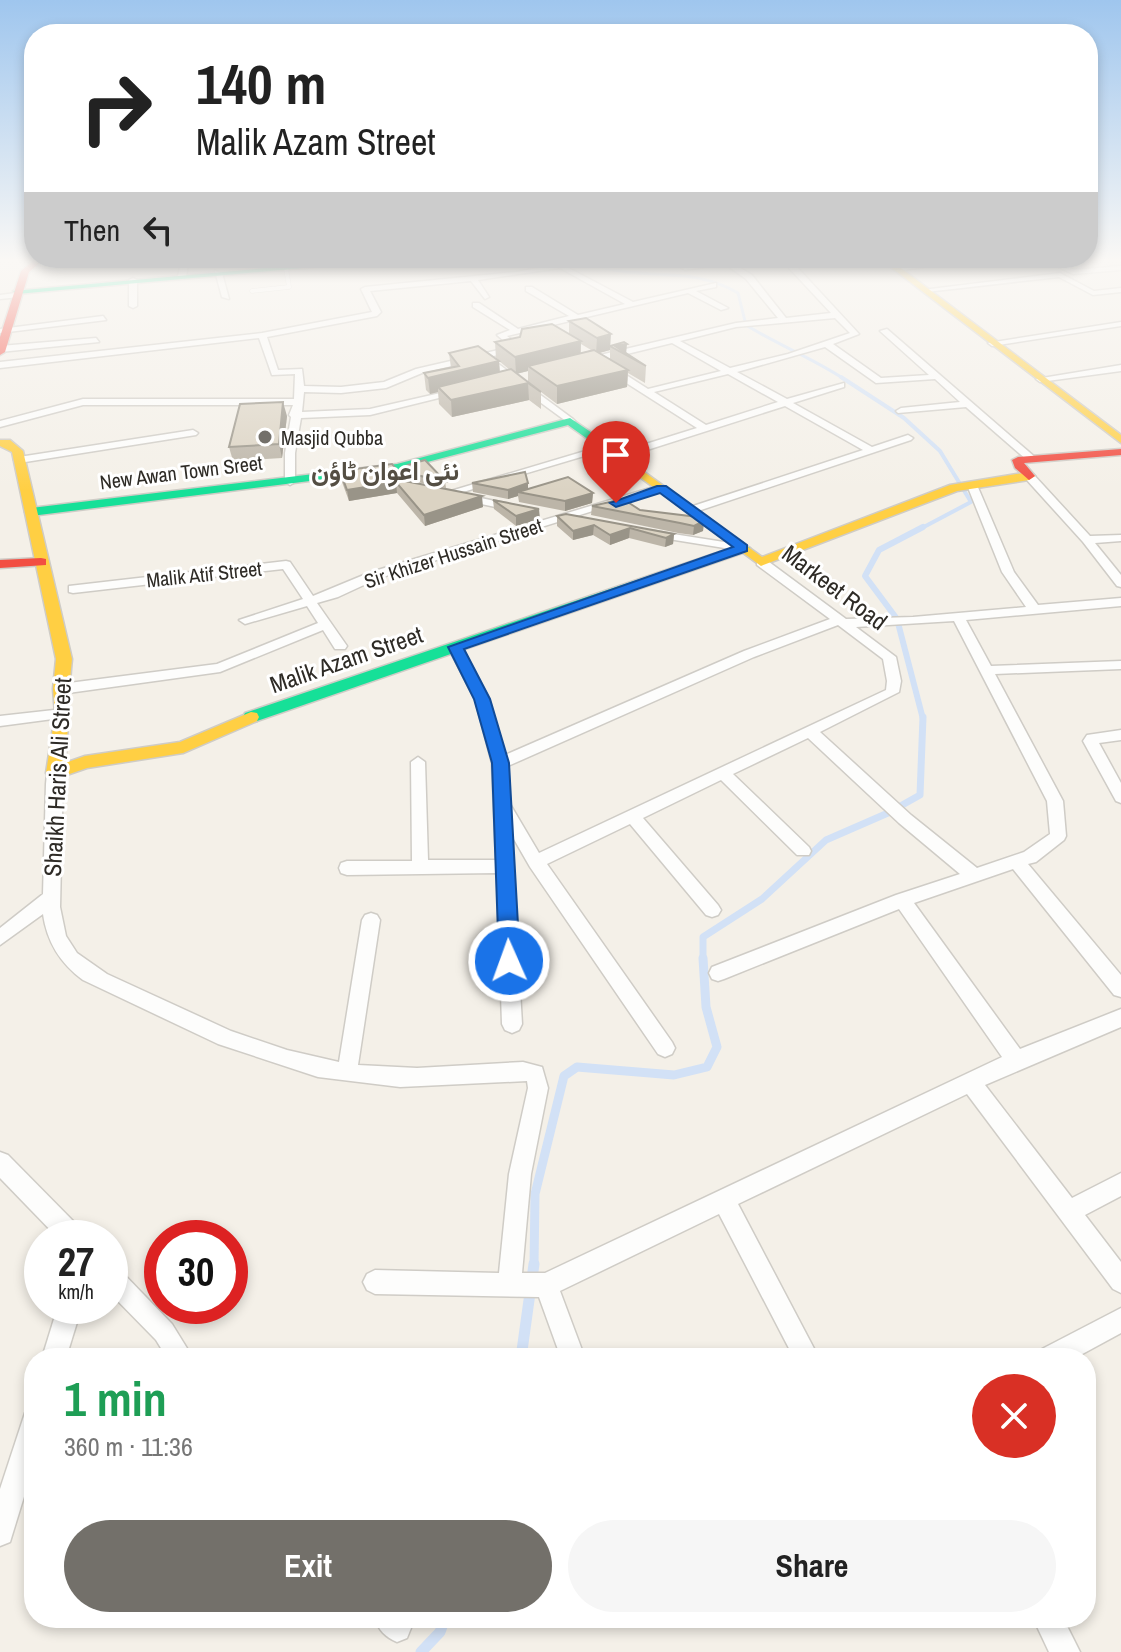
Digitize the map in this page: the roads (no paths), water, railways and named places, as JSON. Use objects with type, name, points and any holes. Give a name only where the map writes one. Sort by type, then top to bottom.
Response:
[{"type":"street","points":[[0,365],[252,336]]},
{"type":"street","points":[[262,336],[275,373],[299,371],[301,389],[287,457],[290,482]]},
{"type":"street","points":[[301,389],[341,390],[386,385],[419,371],[517,348],[500,336]]},
{"type":"street","points":[[580,362],[684,336]]},
{"type":"street","points":[[649,391],[791,356],[848,336]]},
{"type":"street","points":[[890,336],[966,404],[1030,467],[1121,583]]},
{"type":"street","points":[[983,336],[1121,440]]},
{"type":"street","points":[[992,343],[1039,336]]},
{"type":"street","points":[[671,339],[790,402],[871,450]]},
{"type":"street","points":[[0,350],[96,340]]},
{"type":"street","points":[[825,343],[879,381],[934,377]]},
{"type":"street","points":[[580,350],[706,429]]},
{"type":"street","name":"Markeet Road","points":[[483,357],[889,657],[894,681],[892,692],[536,862]]},
{"type":"street","points":[[1040,379],[1121,368]]},
{"type":"street","points":[[499,382],[526,375]]},
{"type":"street","points":[[521,509],[441,492],[706,429],[841,385]]},
{"type":"street","points":[[294,415],[399,408],[474,388]]},
{"type":"street","points":[[0,424],[83,402],[296,402]]},
{"type":"street","points":[[901,411],[966,404]]},
{"type":"street","name":"New Awan Town Sreet","points":[[31,512],[397,467],[570,421]]},
{"type":"street","points":[[0,443],[6,442],[17,451],[19,460],[193,433]]},
{"type":"street","points":[[691,510],[908,438]]},
{"type":"street","points":[[761,562],[964,486],[1030,467],[1121,452]]},
{"type":"street","name":"Shaikh Haris Ali Street","points":[[19,460],[64,659],[61,689],[63,714],[51,806],[54,857],[49,899],[57,936],[76,967],[210,1034],[258,1051],[347,1073],[386,1077],[523,1071],[535,1074],[538,1088],[520,1174],[528,1284]]},
{"type":"street","points":[[397,467],[406,484]]},
{"type":"street","points":[[964,486],[1008,572],[1033,608]]},
{"type":"street","name":"Sir Khizer Hussain Street","points":[[245,620],[311,601],[375,575],[661,488]]},
{"type":"street","points":[[534,512],[594,523]]},
{"type":"street","points":[[635,531],[743,548]]},
{"type":"street","points":[[1087,540],[1121,538]]},
{"type":"street","name":"Malik Azam Street","points":[[55,773],[85,762],[183,747],[249,718],[743,548]]},
{"type":"street","points":[[0,564],[41,562]]},
{"type":"street","name":"Malik Atif Street","points":[[73,589],[286,565],[340,646]]},
{"type":"street","points":[[500,763],[749,654],[843,623],[911,623],[1033,608],[1121,602]]},
{"type":"street","points":[[718,973],[902,900],[1030,857],[1058,836],[1055,801],[959,618]]},
{"type":"street","points":[[61,689],[220,668],[326,624]]},
{"type":"street","points":[[455,647],[482,699],[500,763],[512,1024]]},
{"type":"street","points":[[986,670],[1121,665]]},
{"type":"street","points":[[0,721],[63,714]]},
{"type":"street","points":[[809,731],[905,819],[975,876]]},
{"type":"street","points":[[1121,735],[1090,741],[1121,797]]},
{"type":"street","points":[[418,762],[420,867]]},
{"type":"street","points":[[723,773],[803,851]]},
{"type":"street","points":[[503,805],[536,862],[665,1048]]},
{"type":"street","points":[[632,816],[712,910]]},
{"type":"street","points":[[1016,861],[1121,989]]},
{"type":"street","points":[[347,868],[505,866]]},
{"type":"street","points":[[0,938],[49,899]]},
{"type":"street","points":[[902,900],[1016,1060]]},
{"type":"street","points":[[347,1073],[371,920]]},
{"type":"street","points":[[375,1282],[528,1284],[723,1199],[1016,1060],[1121,1018]]},
{"type":"street","points":[[971,1083],[1121,1281]]},
{"type":"street","points":[[0,1163],[56,1220]]},
{"type":"street","points":[[1069,1212],[1121,1184]]},
{"type":"street","points":[[723,1199],[802,1348]]},
{"type":"street","points":[[528,1284],[567,1348]]},
{"type":"street","points":[[128,1295],[164,1332],[174,1348]]},
{"type":"street","points":[[1069,1348],[1121,1320]]},
{"type":"street","points":[[57,1348],[64,1324]]},
{"type":"street","points":[[0,1532],[24,1454]]},
{"type":"street","points":[[1052,1628],[1065,1652]]},
{"type":"waterway","points":[[765,336],[844,379]]},
{"type":"waterway","points":[[841,377],[904,418],[940,451],[971,502],[920,529]]},
{"type":"waterway","points":[[923,527],[879,550],[865,576],[897,619],[923,719]]},
{"type":"waterway","points":[[703,958],[703,937],[762,899],[826,840],[888,813],[920,795],[923,719]]},
{"type":"waterway","points":[[534,1266],[535,1194],[564,1076],[577,1067],[674,1075],[707,1067],[717,1047],[706,1007],[703,958]]},
{"type":"waterway","points":[[522,1348],[534,1264]]},
{"type":"waterway","points":[[421,1652],[441,1628]]},
{"type":"place","name":"Masjid Qubba","points":[[265,437]]},
{"type":"district","name":"نئی اعوان ٹاؤن","points":[[385,470]]}]
